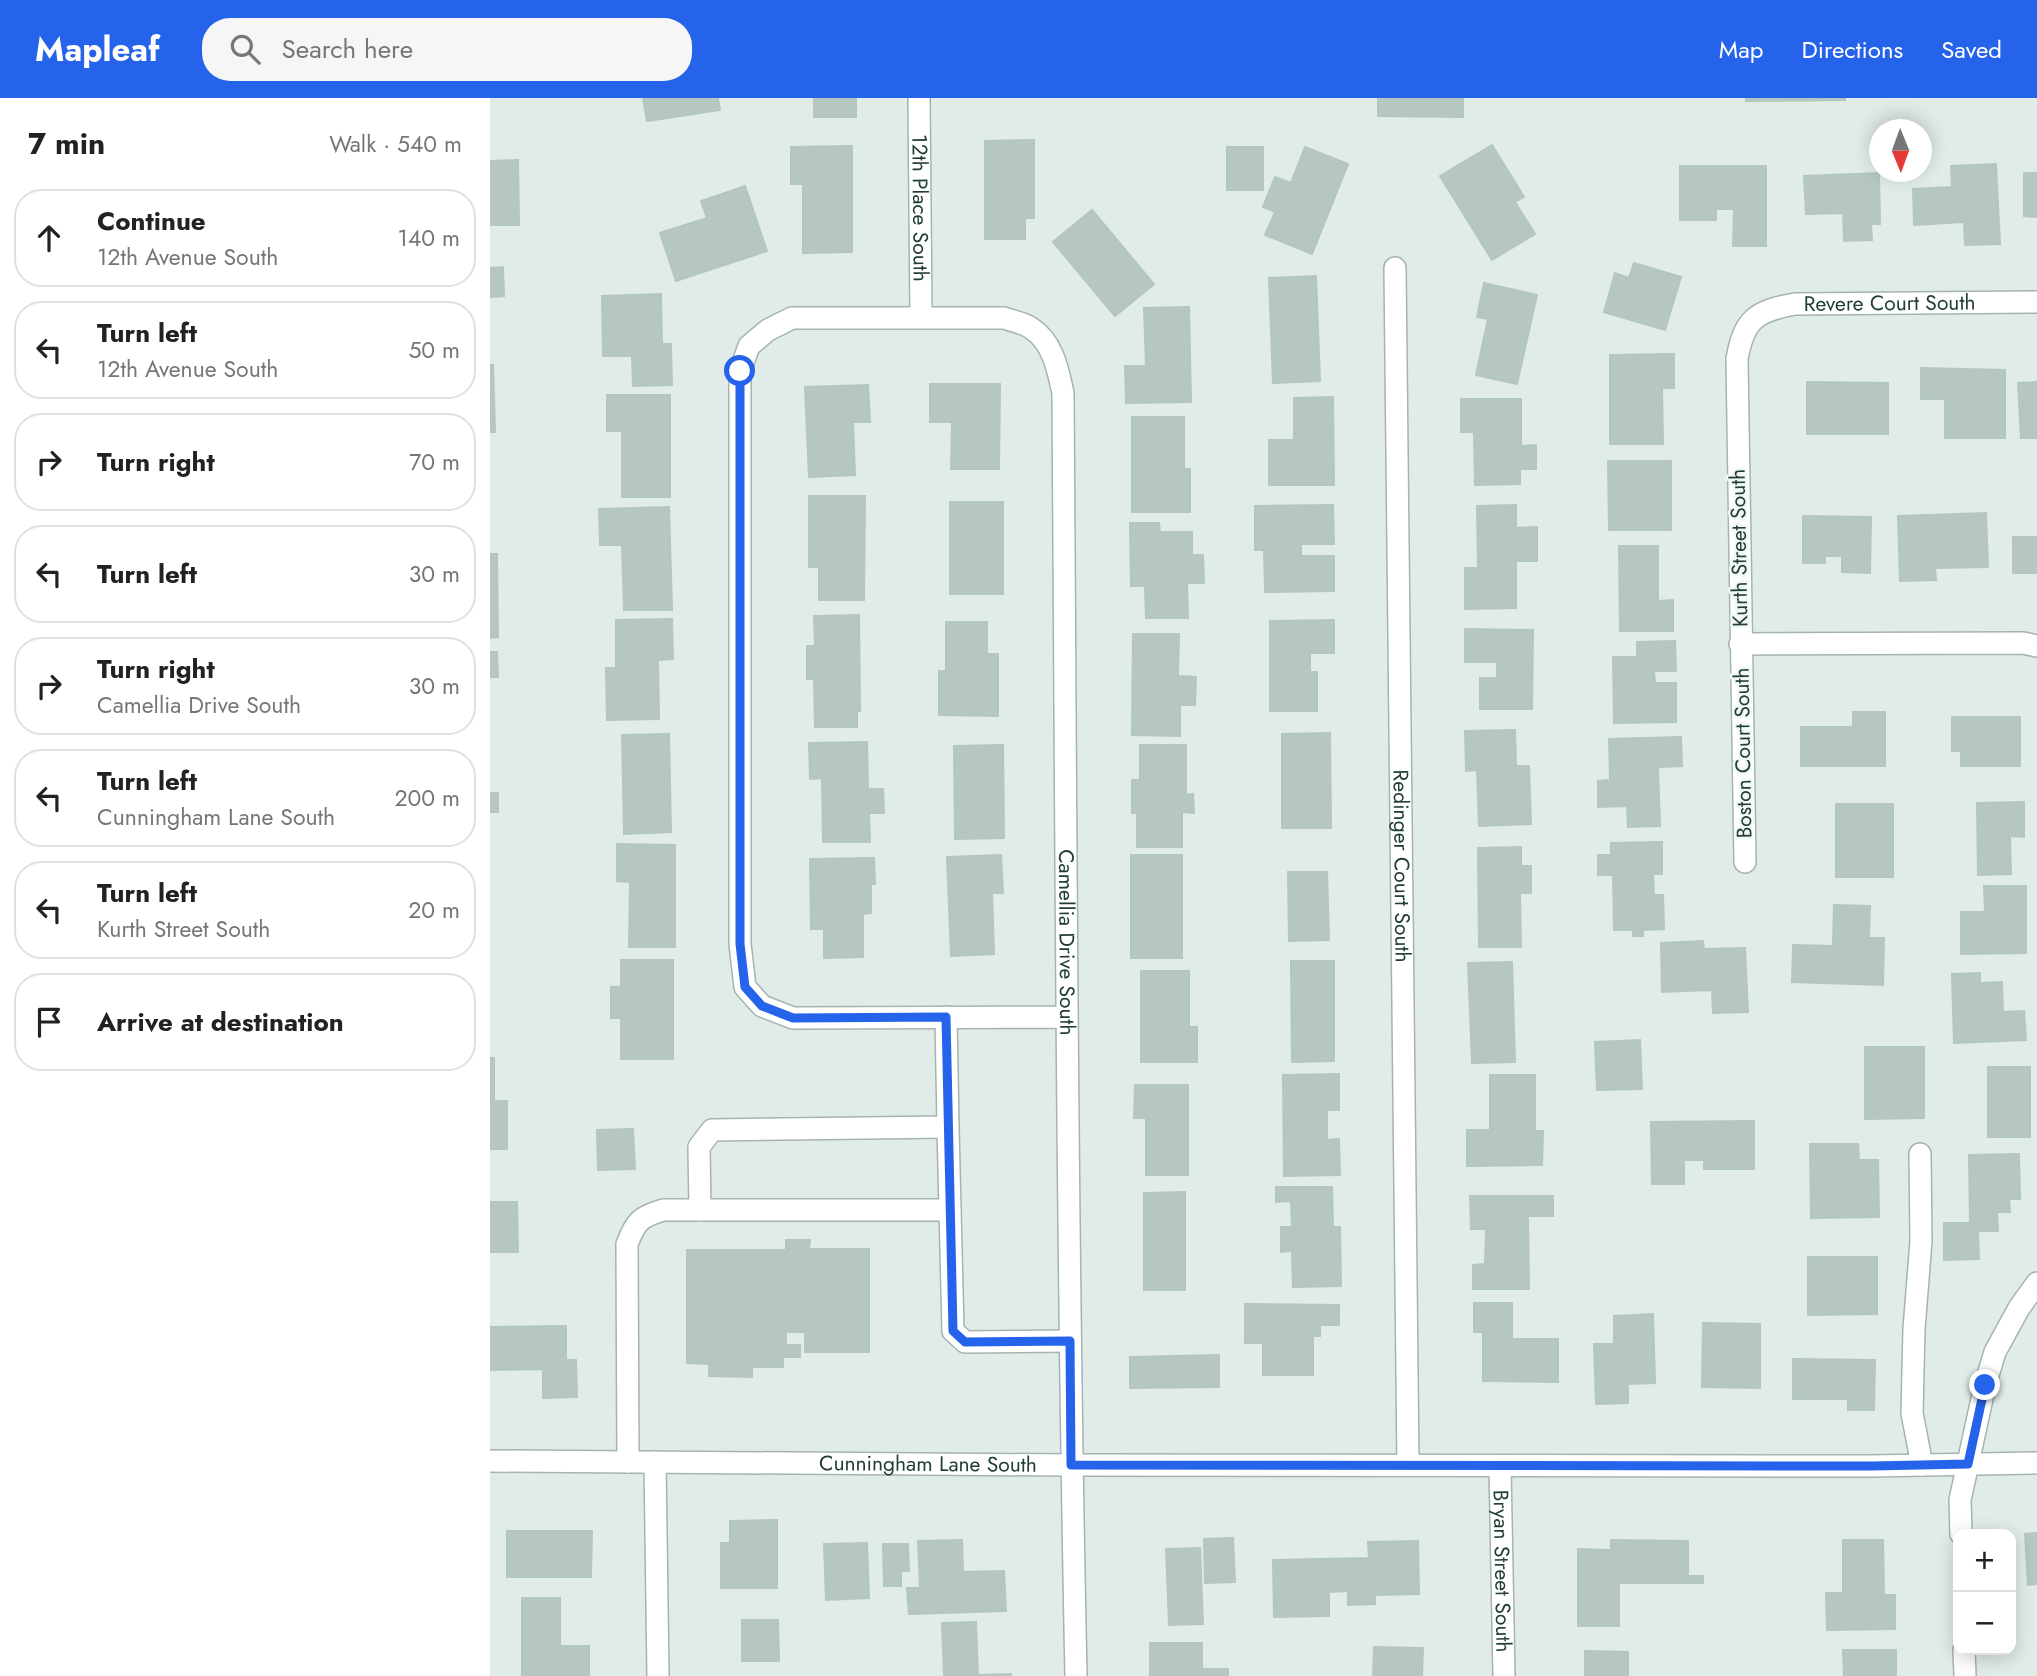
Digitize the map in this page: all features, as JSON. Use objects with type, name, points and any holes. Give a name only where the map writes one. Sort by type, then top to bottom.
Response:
[{"type":"street","name":"12th Place South","points":[[919,98],[921,317]]},
{"type":"street","name":"Redinger Court South","points":[[1395,268],[1408,1465]]},
{"type":"street","name":"Revere Court South","points":[[1747,325],[1758,315],[1795,304],[2037,302]]},
{"type":"street","name":"Camellia Drive South","points":[[1067,1017],[793,1018],[762,1006],[745,987],[740,944],[740,371],[749,346],[768,330],[792,318],[1004,318],[1031,328],[1047,343],[1056,363],[1063,393],[1071,1465],[1076,1676]]},
{"type":"street","name":"Kurth Street South","points":[[1747,325],[1740,340],[1737,359],[1740,644],[2023,643],[2037,646]]},
{"type":"street","name":"Boston Court South","points":[[1740,644],[1745,862]]},
{"type":"street","points":[[946,1017],[953,1331],[965,1342],[1070,1341]]},
{"type":"street","points":[[700,1210],[699,1147],[712,1130],[948,1127]]},
{"type":"street","points":[[1920,1154],[1921,1241],[1914,1329],[1912,1413],[1922,1465]]},
{"type":"street","points":[[628,1462],[627,1244],[634,1227],[646,1215],[663,1210],[950,1210]]},
{"type":"street","points":[[1961,1529],[1960,1500],[1985,1385],[1995,1352],[2019,1308],[2037,1283]]},
{"type":"street","name":"Cunningham Lane South","points":[[490,1461],[1500,1466],[2037,1463]]},
{"type":"street","points":[[655,1462],[658,1676]]},
{"type":"street","name":"Bryan Street South","points":[[1500,1466],[1504,1676]]},
{"type":"street","points":[[1964,1655],[1965,1676]]},
{"type":"building","points":[[643,98],[718,98],[720,110],[647,121]]},
{"type":"building","points":[[814,98],[856,98],[856,117],[814,117]]},
{"type":"building","points":[[1378,98],[1463,98],[1463,117],[1378,116]]},
{"type":"building","points":[[1746,98],[1845,98],[1845,100],[1746,101]]},
{"type":"building","points":[[1034,140],[1034,218],[1025,218],[1025,239],[985,239],[985,141]]},
{"type":"building","points":[[1492,145],[1524,197],[1515,202],[1535,234],[1492,260],[1440,176]]},
{"type":"building","points":[[852,146],[852,252],[803,253],[803,184],[791,184],[791,147]]},
{"type":"building","points":[[1227,147],[1263,147],[1263,190],[1227,190]]},
{"type":"building","points":[[1305,147],[1348,164],[1312,254],[1265,235],[1275,212],[1263,207],[1275,177],[1291,183]]},
{"type":"building","points":[[518,160],[519,225],[490,225],[490,161]]},
{"type":"building","points":[[1996,164],[2000,244],[1965,245],[1964,222],[1914,225],[1913,189],[1952,187],[1951,166]]},
{"type":"building","points":[[1680,166],[1766,166],[1766,246],[1733,246],[1734,209],[1716,209],[1716,220],[1680,220]]},
{"type":"building","points":[[1869,173],[1869,182],[1879,182],[1880,224],[1871,224],[1872,240],[1844,241],[1843,213],[1806,214],[1804,176]]},
{"type":"building","points":[[2024,173],[2037,173],[2037,217],[2024,216]]},
{"type":"building","points":[[745,186],[767,251],[676,281],[660,233],[707,218],[701,201]]},
{"type":"building","points":[[1092,210],[1154,284],[1115,316],[1053,242]]},
{"type":"building","points":[[1634,263],[1681,277],[1665,330],[1604,312],[1615,273],[1629,278]]},
{"type":"building","points":[[503,267],[504,296],[490,297],[490,268]]},
{"type":"building","points":[[1316,276],[1320,381],[1273,383],[1269,278]]},
{"type":"building","points":[[1484,283],[1537,295],[1517,384],[1476,375],[1488,319],[1477,317]]},
{"type":"building","points":[[661,294],[662,344],[671,344],[672,385],[633,386],[632,356],[603,356],[602,296]]},
{"type":"building","points":[[1189,307],[1191,402],[1126,403],[1125,366],[1146,366],[1144,308]]},
{"type":"building","points":[[1674,354],[1674,388],[1662,388],[1663,444],[1610,444],[1610,355]]},
{"type":"building","points":[[490,365],[493,365],[495,432],[490,432]]},
{"type":"building","points":[[1921,368],[2005,370],[2005,438],[1945,438],[1945,399],[1921,399]]},
{"type":"building","points":[[1807,382],[1888,383],[1888,434],[1807,434]]},
{"type":"building","points":[[2037,382],[2037,438],[2021,438],[2018,383]]},
{"type":"building","points":[[930,384],[1000,384],[999,469],[951,469],[952,422],[930,422]]},
{"type":"building","points":[[868,385],[870,422],[853,422],[855,475],[809,477],[805,387]]},
{"type":"building","points":[[607,395],[670,395],[670,497],[622,497],[622,431],[607,431]]},
{"type":"building","points":[[1333,397],[1334,485],[1269,485],[1269,440],[1294,440],[1294,398]]},
{"type":"building","points":[[1461,399],[1521,399],[1521,446],[1536,445],[1536,469],[1520,469],[1520,484],[1475,485],[1474,432],[1461,432]]},
{"type":"building","points":[[1132,417],[1184,417],[1184,469],[1190,469],[1190,512],[1132,512]]},
{"type":"building","points":[[1608,461],[1671,461],[1671,530],[1609,530]]},
{"type":"building","points":[[809,496],[865,496],[864,600],[819,600],[819,567],[809,567]]},
{"type":"building","points":[[950,502],[1003,502],[1003,594],[950,594]]},
{"type":"building","points":[[1333,505],[1334,544],[1301,544],[1301,556],[1334,556],[1334,591],[1265,592],[1264,550],[1255,550],[1255,506]]},
{"type":"building","points":[[1516,505],[1516,528],[1537,527],[1537,561],[1516,561],[1516,608],[1465,609],[1465,568],[1478,568],[1477,506]]},
{"type":"building","points":[[669,507],[672,610],[624,610],[622,545],[600,545],[599,509]]},
{"type":"building","points":[[1986,513],[1988,567],[1935,568],[1936,580],[1900,581],[1898,516]]},
{"type":"building","points":[[1803,516],[1871,517],[1870,573],[1842,572],[1842,556],[1825,556],[1825,563],[1803,563]]},
{"type":"building","points":[[1130,523],[1159,523],[1160,532],[1192,532],[1192,555],[1203,555],[1204,583],[1187,583],[1188,618],[1146,618],[1145,586],[1131,586]]},
{"type":"building","points":[[2013,537],[2037,537],[2037,573],[2013,573]]},
{"type":"building","points":[[1619,546],[1658,546],[1658,601],[1673,600],[1673,631],[1620,631]]},
{"type":"building","points":[[490,554],[497,554],[498,637],[490,638]]},
{"type":"building","points":[[859,615],[860,711],[857,711],[857,727],[815,727],[814,679],[807,679],[807,646],[815,646],[814,616]]},
{"type":"building","points":[[672,619],[673,659],[658,660],[659,719],[607,720],[606,668],[616,668],[616,620]]},
{"type":"building","points":[[1334,620],[1334,653],[1310,653],[1310,672],[1317,672],[1317,711],[1270,711],[1270,621]]},
{"type":"building","points":[[946,622],[987,622],[987,654],[998,654],[998,716],[939,715],[939,671],[946,671]]},
{"type":"building","points":[[1465,629],[1533,630],[1532,709],[1480,709],[1480,678],[1497,678],[1497,662],[1465,662]]},
{"type":"building","points":[[1133,634],[1179,634],[1178,676],[1196,677],[1195,705],[1180,705],[1180,736],[1132,735]]},
{"type":"building","points":[[1675,641],[1676,671],[1654,671],[1655,683],[1676,683],[1676,722],[1614,723],[1613,657],[1637,657],[1637,642]]},
{"type":"building","points":[[490,652],[497,652],[498,677],[490,677]]},
{"type":"building","points":[[1853,712],[1885,712],[1885,766],[1801,766],[1801,727],[1853,727]]},
{"type":"building","points":[[1952,717],[2020,717],[2020,766],[1961,766],[1961,751],[1952,751]]},
{"type":"building","points":[[1515,730],[1516,766],[1529,766],[1531,824],[1479,826],[1477,770],[1466,771],[1465,731]]},
{"type":"building","points":[[1330,733],[1331,828],[1282,828],[1282,734]]},
{"type":"building","points":[[669,734],[671,832],[624,834],[622,735]]},
{"type":"building","points":[[1681,737],[1682,766],[1658,767],[1660,826],[1628,827],[1627,806],[1598,807],[1598,781],[1610,780],[1609,739]]},
{"type":"building","points":[[867,742],[868,789],[883,789],[884,813],[869,813],[870,842],[823,842],[822,778],[810,779],[809,743]]},
{"type":"building","points":[[1003,745],[1004,838],[955,839],[954,746]]},
{"type":"building","points":[[1140,745],[1186,745],[1186,795],[1193,794],[1194,813],[1182,812],[1182,847],[1137,847],[1137,813],[1132,813],[1132,780],[1140,780]]},
{"type":"building","points":[[490,793],[498,793],[498,812],[490,812]]},
{"type":"building","points":[[2024,802],[2024,837],[2010,836],[2011,874],[1978,875],[1977,803]]},
{"type":"building","points":[[1836,804],[1893,804],[1893,877],[1836,877]]},
{"type":"building","points":[[1662,842],[1662,874],[1653,874],[1654,895],[1663,895],[1664,929],[1643,930],[1643,936],[1633,936],[1633,930],[1614,930],[1613,875],[1598,875],[1598,855],[1611,855],[1611,843]]},
{"type":"building","points":[[617,844],[675,845],[675,947],[629,947],[630,882],[617,881]]},
{"type":"building","points":[[1521,847],[1521,866],[1531,866],[1531,893],[1520,893],[1521,947],[1479,947],[1478,848]]},
{"type":"building","points":[[1001,855],[1003,893],[992,893],[994,954],[951,956],[947,857]]},
{"type":"building","points":[[1131,855],[1182,855],[1182,958],[1131,958]]},
{"type":"building","points":[[874,858],[875,884],[871,884],[871,913],[863,914],[863,957],[824,958],[824,929],[811,929],[810,859]]},
{"type":"building","points":[[1288,872],[1327,872],[1329,940],[1289,941]]},
{"type":"building","points":[[1984,886],[2026,886],[2026,953],[1961,954],[1961,912],[1985,912]]},
{"type":"building","points":[[1834,905],[1870,906],[1869,938],[1884,938],[1883,985],[1792,982],[1793,945],[1833,946]]},
{"type":"building","points":[[1703,941],[1704,949],[1745,948],[1748,1012],[1713,1013],[1712,990],[1662,992],[1661,943]]},
{"type":"building","points":[[621,960],[673,960],[673,1059],[621,1059],[621,1018],[611,1018],[611,987],[621,987]]},
{"type":"building","points":[[1291,961],[1334,961],[1334,1061],[1292,1062]]},
{"type":"building","points":[[1512,962],[1515,1062],[1472,1063],[1468,963]]},
{"type":"building","points":[[1141,971],[1189,971],[1189,1027],[1197,1027],[1197,1062],[1141,1062]]},
{"type":"building","points":[[1980,973],[1980,983],[2002,982],[2003,1012],[2024,1011],[2026,1040],[1954,1043],[1952,974]]},
{"type":"building","points":[[1640,1040],[1642,1089],[1597,1090],[1595,1042]]},
{"type":"building","points":[[1865,1047],[1924,1047],[1924,1118],[1865,1119]]},
{"type":"building","points":[[490,1058],[494,1058],[494,1101],[507,1101],[507,1149],[490,1149]]},
{"type":"building","points":[[1988,1067],[2030,1067],[2030,1137],[1988,1137]]},
{"type":"building","points":[[1339,1074],[1339,1110],[1327,1110],[1327,1140],[1339,1139],[1340,1175],[1284,1176],[1283,1075]]},
{"type":"building","points":[[1490,1075],[1535,1075],[1535,1131],[1543,1131],[1542,1165],[1467,1166],[1467,1130],[1490,1130]]},
{"type":"building","points":[[1135,1085],[1188,1085],[1188,1175],[1146,1175],[1146,1118],[1134,1118]]},
{"type":"building","points":[[1754,1121],[1754,1169],[1704,1169],[1704,1160],[1684,1160],[1684,1184],[1652,1184],[1651,1122]]},
{"type":"building","points":[[633,1129],[635,1169],[598,1170],[597,1130]]},
{"type":"building","points":[[1810,1144],[1858,1144],[1859,1160],[1878,1160],[1879,1217],[1811,1218]]},
{"type":"building","points":[[2019,1154],[2020,1199],[2009,1199],[2010,1212],[1997,1212],[1998,1231],[1978,1231],[1979,1259],[1944,1260],[1944,1223],[1970,1223],[1969,1155]]},
{"type":"building","points":[[1276,1187],[1332,1187],[1333,1227],[1340,1227],[1341,1286],[1293,1287],[1292,1251],[1281,1252],[1281,1227],[1292,1227],[1291,1201],[1276,1202]]},
{"type":"building","points":[[1185,1192],[1185,1290],[1144,1290],[1144,1193]]},
{"type":"building","points":[[1470,1196],[1553,1196],[1553,1216],[1528,1216],[1529,1289],[1473,1289],[1473,1265],[1485,1264],[1486,1229],[1471,1229]]},
{"type":"building","points":[[490,1202],[517,1202],[518,1252],[490,1252]]},
{"type":"building","points":[[786,1240],[810,1240],[809,1249],[869,1249],[869,1352],[805,1352],[805,1332],[786,1332],[786,1345],[800,1345],[800,1357],[783,1357],[783,1367],[752,1367],[752,1377],[709,1376],[709,1364],[687,1363],[687,1250],[786,1250]]},
{"type":"building","points":[[1808,1257],[1877,1257],[1877,1314],[1808,1315]]},
{"type":"building","points":[[1474,1303],[1512,1303],[1512,1339],[1558,1339],[1558,1382],[1483,1381],[1483,1332],[1474,1332]]},
{"type":"building","points":[[1245,1304],[1339,1305],[1339,1325],[1320,1325],[1320,1336],[1313,1336],[1313,1375],[1263,1375],[1263,1343],[1245,1343]]},
{"type":"building","points":[[1653,1314],[1655,1383],[1628,1384],[1628,1403],[1596,1404],[1594,1344],[1614,1344],[1614,1316]]},
{"type":"building","points":[[1703,1323],[1760,1324],[1760,1388],[1702,1387]]},
{"type":"building","points":[[566,1326],[566,1360],[576,1360],[577,1397],[543,1398],[543,1369],[490,1370],[490,1327]]},
{"type":"building","points":[[1219,1355],[1219,1387],[1130,1388],[1130,1357]]},
{"type":"building","points":[[1793,1359],[1875,1360],[1874,1410],[1848,1410],[1848,1399],[1793,1399]]},
{"type":"building","points":[[777,1520],[777,1588],[721,1588],[721,1543],[730,1543],[730,1521]]},
{"type":"building","points":[[507,1531],[592,1531],[591,1577],[507,1577]]},
{"type":"building","points":[[2037,1533],[2037,1584],[2028,1585],[2025,1534]]},
{"type":"building","points":[[1233,1538],[1235,1582],[1205,1583],[1204,1539]]},
{"type":"building","points":[[962,1540],[963,1572],[1004,1571],[1006,1611],[909,1614],[907,1588],[920,1588],[918,1541]]},
{"type":"building","points":[[1611,1540],[1688,1541],[1688,1576],[1703,1576],[1703,1583],[1619,1583],[1619,1626],[1578,1626],[1578,1549],[1611,1550]]},
{"type":"building","points":[[1843,1540],[1883,1540],[1884,1595],[1895,1595],[1895,1629],[1827,1630],[1826,1593],[1843,1593]]},
{"type":"building","points":[[1418,1541],[1419,1594],[1375,1595],[1375,1604],[1348,1605],[1348,1591],[1329,1592],[1329,1616],[1274,1617],[1273,1560],[1369,1558],[1368,1542]]},
{"type":"building","points":[[867,1543],[869,1598],[826,1600],[824,1544]]},
{"type":"building","points":[[883,1544],[908,1544],[909,1571],[901,1571],[901,1586],[884,1586]]},
{"type":"building","points":[[1200,1548],[1203,1624],[1169,1625],[1166,1549]]},
{"type":"building","points":[[522,1598],[560,1598],[560,1646],[589,1646],[589,1676],[522,1676]]},
{"type":"building","points":[[742,1620],[778,1620],[779,1661],[742,1661]]},
{"type":"building","points":[[976,1622],[978,1675],[1011,1676],[944,1676],[942,1623]]},
{"type":"building","points":[[1150,1643],[1202,1643],[1202,1669],[1228,1669],[1228,1676],[1150,1675]]},
{"type":"building","points":[[1374,1647],[1423,1648],[1422,1676],[1373,1676]]},
{"type":"building","points":[[1843,1650],[1896,1650],[1896,1676],[1844,1676]]},
{"type":"building","points":[[1585,1651],[1628,1652],[1628,1676],[1585,1676]]},
{"type":"route","points":[[740,371],[740,944],[745,987],[762,1006],[793,1018],[946,1017],[953,1331],[965,1342],[1070,1341],[1071,1465],[1968,1464],[1985,1385]]}]
